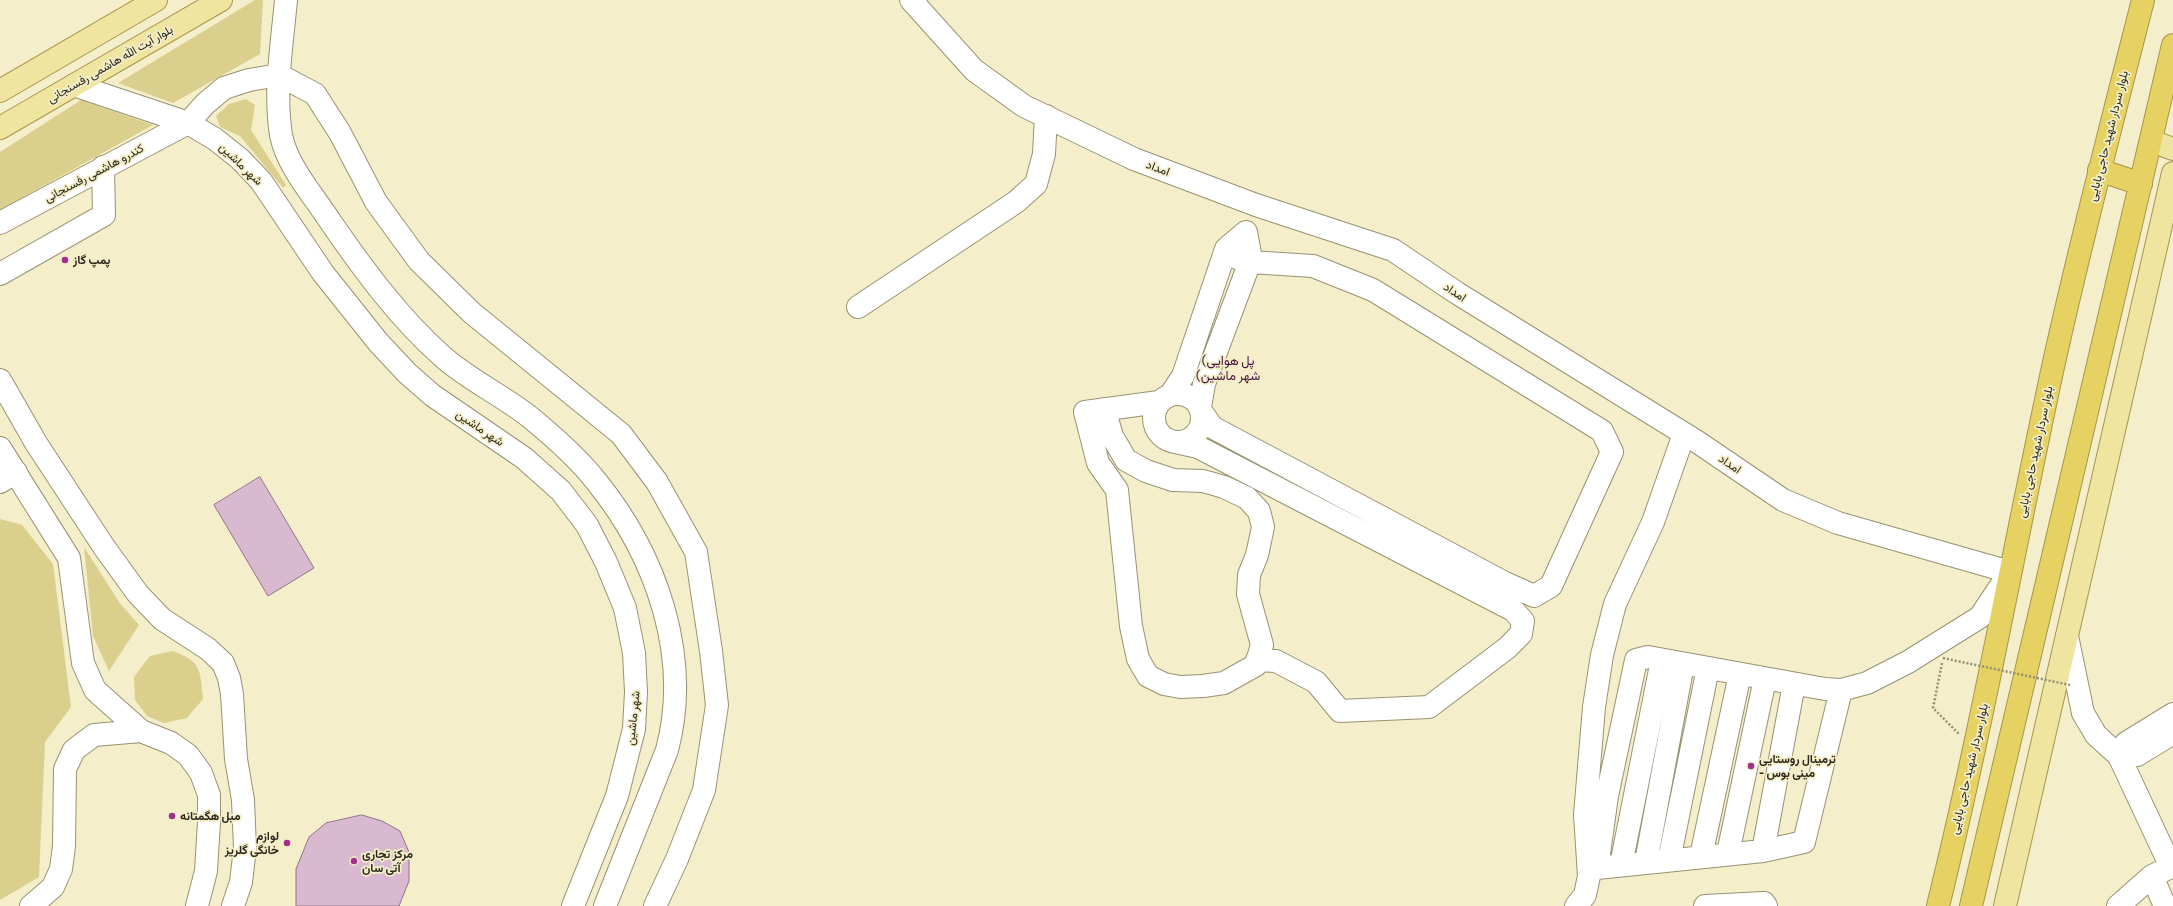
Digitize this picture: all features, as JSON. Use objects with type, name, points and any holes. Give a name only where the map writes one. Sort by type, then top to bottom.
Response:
[{"type":"highway","name":"بلوار سردار شهید حاجی بابایی","points":[[1938,906],[1973,749],[2053,366],[2099,170],[2143,0]]},
{"type":"highway","points":[[1971,906],[2173,45]]},
{"type":"highway","points":[[2099,170],[2141,184]]},
{"type":"main road","points":[[0,91],[156,0]]},
{"type":"main road","name":"بلوار آیت الله هاشمی رفسنجانی","points":[[0,128],[221,0]]},
{"type":"main road","points":[[2151,141],[2173,149]]},
{"type":"main road","points":[[2005,906],[2173,173]]},
{"type":"street","points":[[286,0],[279,75],[281,136],[290,160],[336,229],[379,287],[415,330],[444,358],[530,417],[596,480],[622,518],[658,591],[669,630],[675,666],[673,727],[667,750],[605,906]]},
{"type":"street","name":"امداد","points":[[912,0],[974,70],[1024,106],[1134,159],[1256,205],[1392,250],[1457,293],[1684,434],[1783,500],[1838,523],[2010,572]]},
{"type":"street","points":[[188,123],[205,104],[224,88],[249,80],[279,75],[315,94],[340,133],[376,202],[419,261],[472,313],[621,434],[657,482],[696,552],[711,651],[717,705],[704,790],[677,859],[655,906]]},
{"type":"street","name":"شهر ماشین","points":[[74,85],[188,123],[215,139],[240,159],[261,180],[323,273],[378,342],[407,373],[432,395],[524,458],[561,490],[587,525],[606,562],[625,608],[634,653],[636,692],[634,729],[617,796],[573,906]]},
{"type":"street","points":[[858,307],[1016,202],[1036,184],[1044,154],[1046,116]]},
{"type":"street","name":"کندرو هاشمی رفسنجانی","points":[[0,223],[188,123]]},
{"type":"street","points":[[0,274],[104,215],[104,167]]},
{"type":"street","points":[[1176,442],[1191,439],[1197,433],[1202,419],[1201,409],[1204,384],[1250,262],[1246,232],[1256,205]]},
{"type":"street","points":[[1246,232],[1226,249],[1183,376],[1153,416],[1154,424],[1162,436],[1176,442],[1198,447],[1512,610],[1523,621],[1521,634],[1507,648],[1429,707],[1340,711],[1316,682],[1276,661],[1257,660]]},
{"type":"street","points":[[1104,409],[1112,436],[1126,460],[1146,471],[1174,480],[1203,481],[1224,487],[1247,498],[1259,511],[1263,527],[1257,555],[1249,575],[1248,594],[1262,645],[1256,665],[1224,682],[1203,686],[1180,687],[1164,684],[1148,676],[1138,659],[1132,626],[1117,490],[1098,463],[1085,412],[1188,395],[1195,400],[1212,427],[1521,590],[1534,596],[1550,586],[1612,452],[1602,431],[1373,290],[1313,266],[1250,262],[1225,254]]},
{"type":"street","points":[[0,380],[36,443],[104,547],[138,594],[162,619],[208,650],[223,664],[229,678],[232,694],[236,759],[243,800],[244,848],[241,882],[233,906]]},
{"type":"street","points":[[1576,906],[1585,895],[1589,876],[1585,816],[1594,707],[1602,655],[1615,604],[1653,522],[1684,434]]},
{"type":"street","points":[[0,448],[8,477],[69,558],[83,663],[95,690],[141,731],[171,743],[188,755],[201,773],[209,794],[206,871],[197,906]]},
{"type":"street","points":[[1841,690],[1804,842],[1763,851],[1728,853],[1597,868],[1609,789],[1636,660],[1648,657],[1794,684],[1841,690],[1866,683],[1908,662],[1980,617],[2010,572]]},
{"type":"street","points":[[1512,610],[1523,606],[1525,603],[1521,590]]},
{"type":"street","points":[[2067,636],[2083,714],[2096,735],[2118,756],[2165,870],[2165,906]]},
{"type":"street","points":[[1646,862],[1684,664]]},
{"type":"street","points":[[1669,860],[1708,668]]},
{"type":"street","points":[[1701,856],[1740,674]]},
{"type":"street","points":[[1728,853],[1765,679]]},
{"type":"street","points":[[1763,851],[1794,684]]},
{"type":"street","points":[[2118,756],[2126,743],[2173,714]]},
{"type":"street","points":[[31,906],[53,887],[61,869],[64,846],[65,770],[74,750],[94,735],[141,731]]},
{"type":"street","points":[[2118,756],[2137,755],[2173,733]]},
{"type":"street","points":[[2118,906],[2165,870]]},
{"type":"street","points":[[1705,906],[1764,902],[1766,906]]},
{"type":"path","points":[[1973,749],[1933,708],[1943,658],[2070,685]]},
{"type":"shaded area","points":[[255,0],[263,0],[260,54],[173,103],[118,83]]},
{"type":"shaded area","points":[[246,99],[255,105],[251,130],[286,185],[283,188],[240,136],[220,127],[216,116],[229,104]]},
{"type":"shaded area","points":[[81,100],[153,125],[0,210],[0,152]]},
{"type":"shaded area","points":[[0,519],[22,525],[53,564],[71,707],[45,742],[39,877],[0,900]]},
{"type":"shaded area","points":[[84,547],[119,602],[139,625],[109,671],[93,636]]},
{"type":"shaded area","points":[[172,651],[189,659],[198,668],[203,699],[187,718],[164,723],[147,716],[135,700],[134,677],[150,656]]},
{"type":"building","points":[[260,477],[314,568],[268,596],[214,505]]},
{"type":"building","name":"مرکز تجاری آتی سان","points":[[362,815],[382,821],[400,831],[409,852],[409,881],[399,906],[296,906],[296,869],[309,837],[326,823]]},
{"type":"place","name":"پمپ گاز","points":[[65,260]]},
{"type":"place","name":"ترمینال روستایی - مینی بوس","points":[[1751,766]]},
{"type":"place","name":"مبل هگمتانه","points":[[172,816]]},
{"type":"place","name":"لوازم خانگی گلریز","points":[[287,843]]},
{"type":"place","name":"مرکز تجاری آتی سان","points":[[354,861]]},
{"type":"district","name":"(پل هوایی (شهر ماشین","points":[[1228,368]]}]
